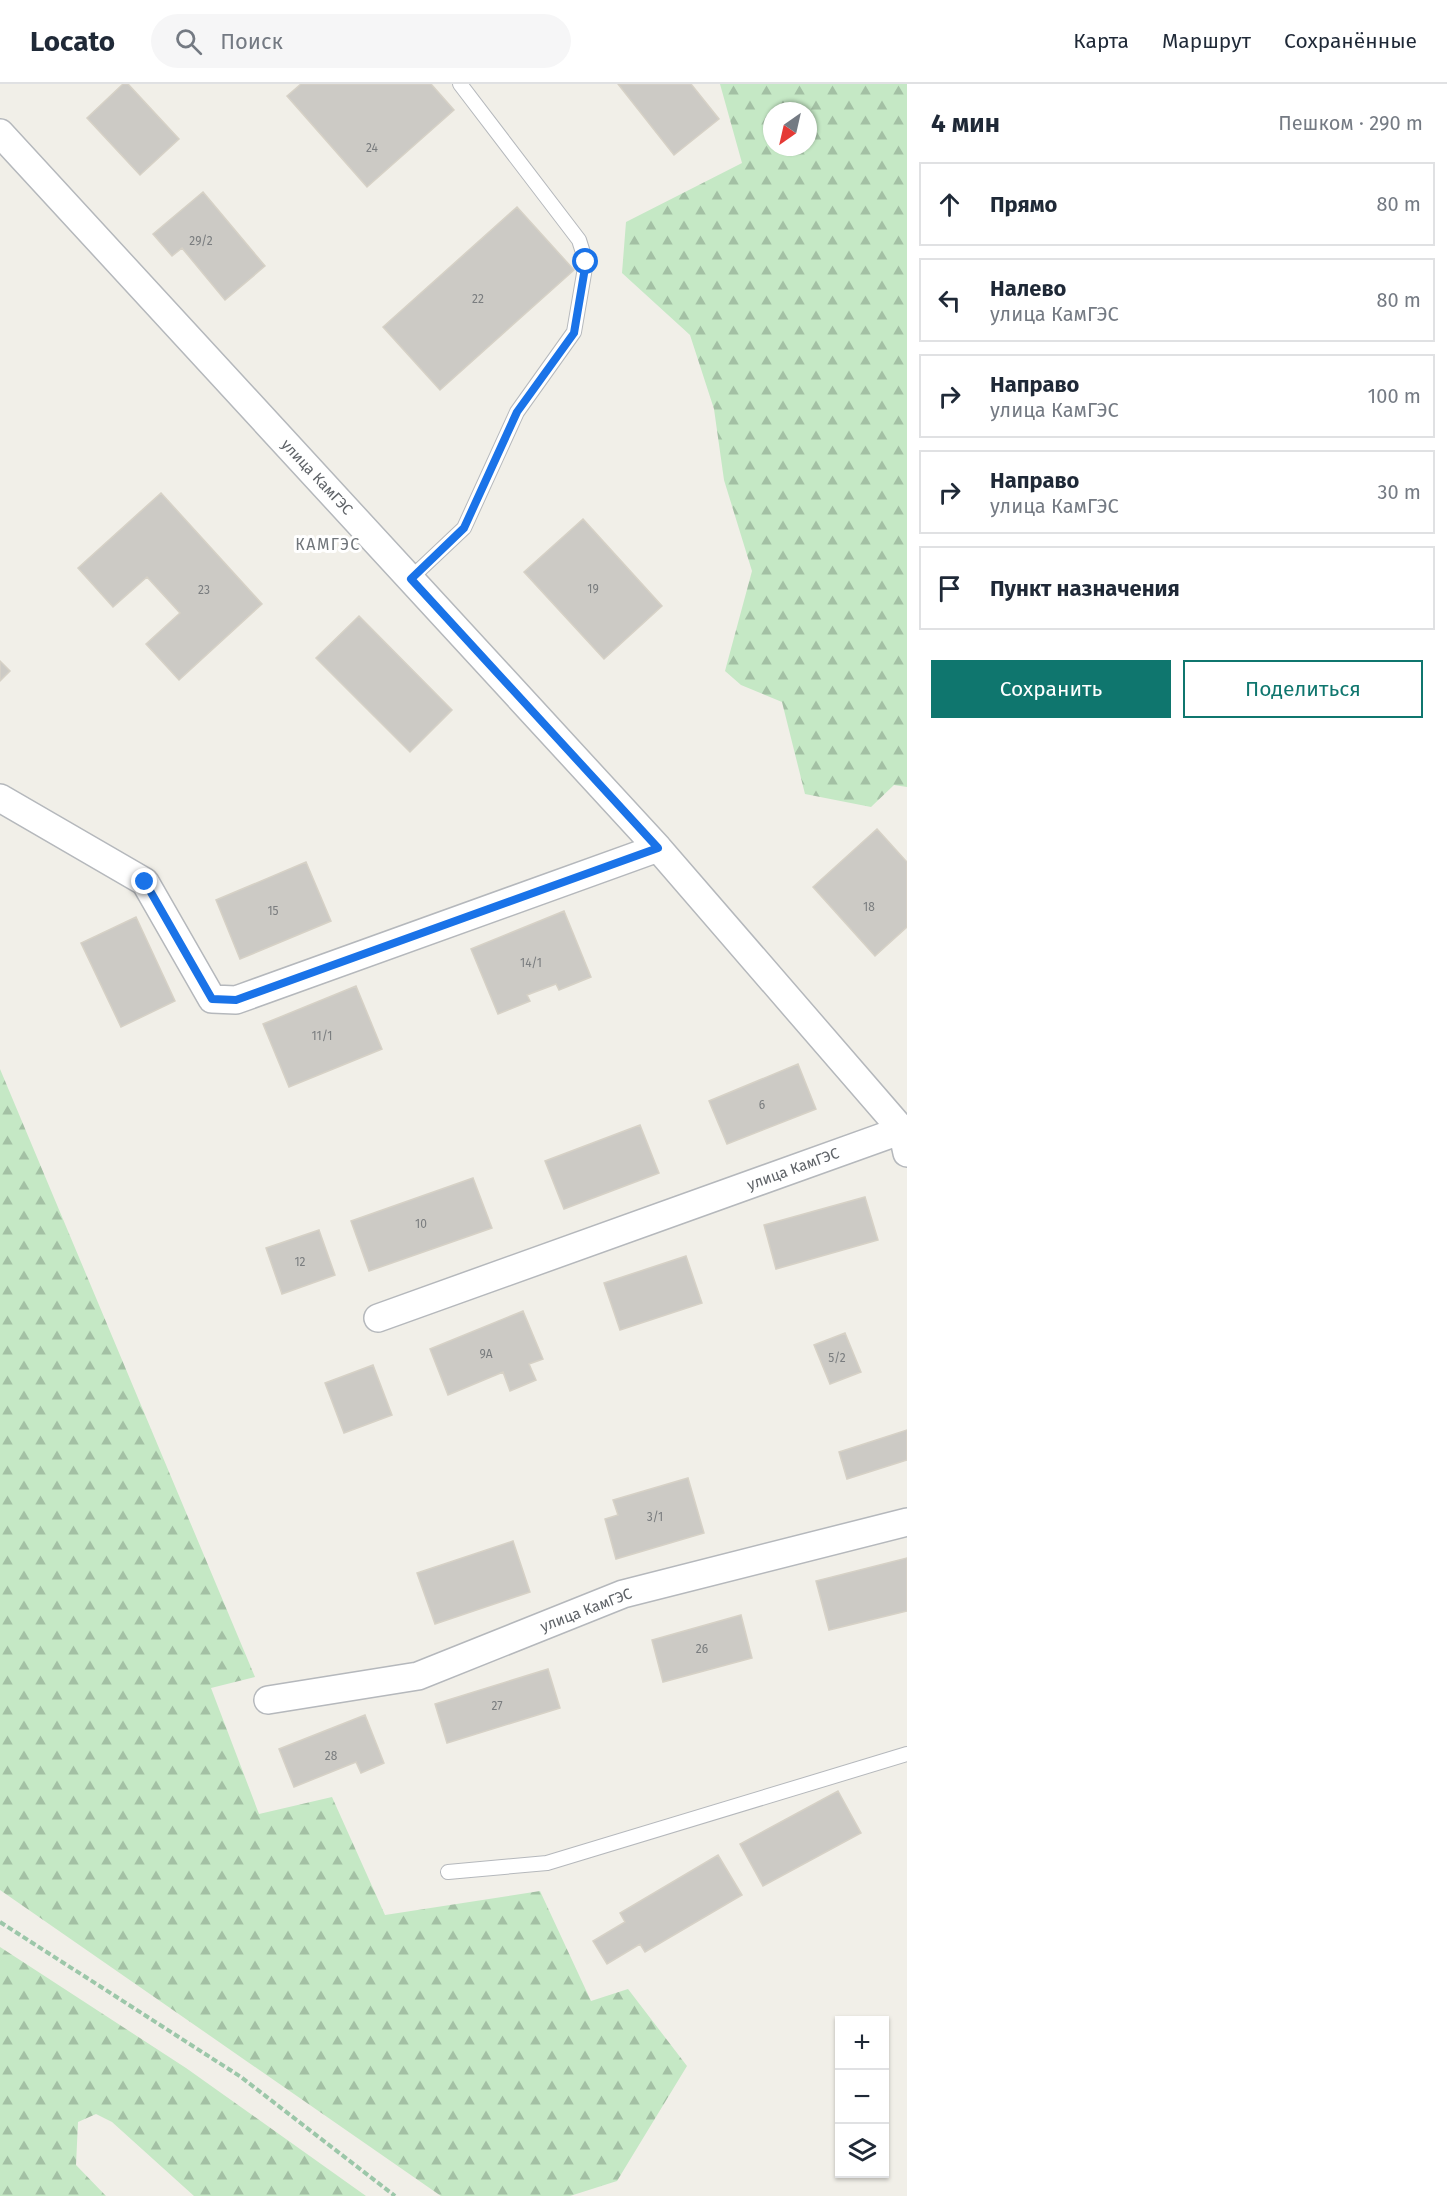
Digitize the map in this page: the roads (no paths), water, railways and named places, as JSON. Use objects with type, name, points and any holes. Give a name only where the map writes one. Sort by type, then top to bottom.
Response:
[{"type":"street","name":"улица КамГЭС","points":[[0,133],[658,848],[905,1141],[378,1318]]},
{"type":"street","points":[[0,798],[145,882],[212,999],[236,1000],[658,848]]},
{"type":"street","name":"улица КамГЭС","points":[[268,1701],[418,1676],[623,1594],[907,1522]]},
{"type":"lane","points":[[411,579],[464,528],[517,412],[574,333],[586,262],[579,240],[460,84]]},
{"type":"lane","points":[[448,1872],[547,1863],[907,1754]]},
{"type":"district","name":"КАМГЭС","points":[[328,544]]}]
